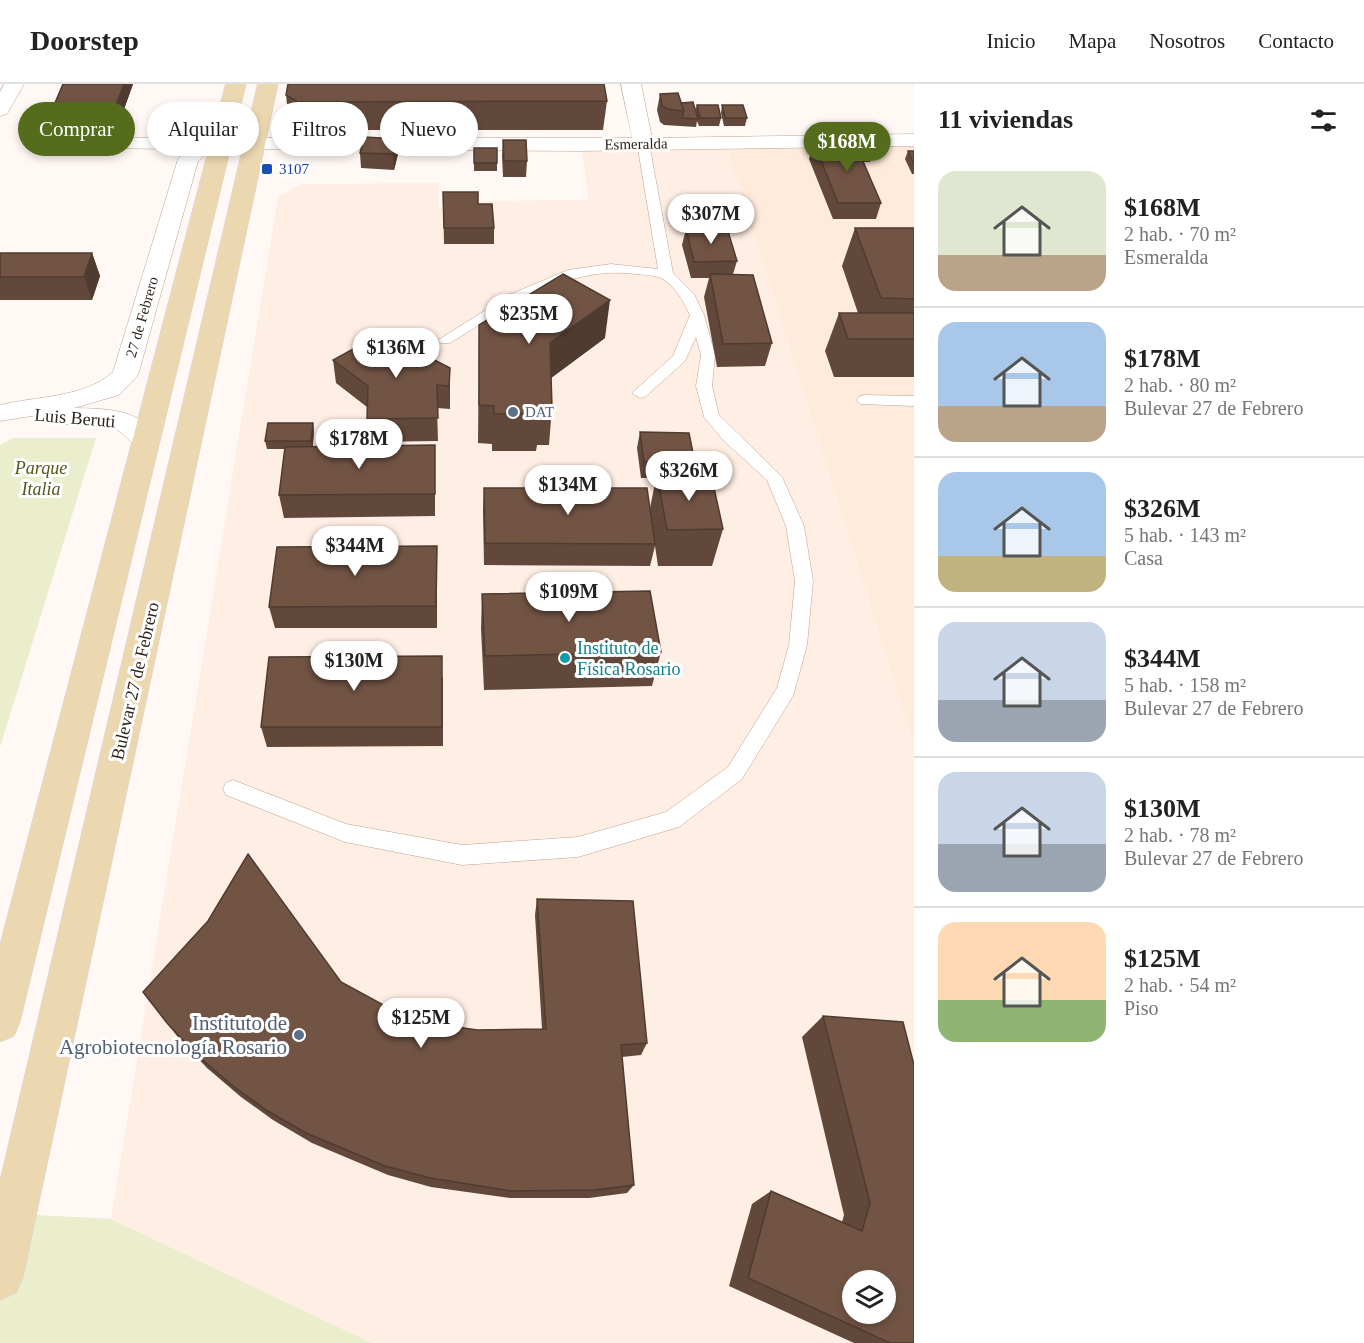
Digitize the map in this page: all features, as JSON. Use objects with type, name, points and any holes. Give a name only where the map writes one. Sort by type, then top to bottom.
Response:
[{"type":"main road","points":[[230,102],[237,84]]},
{"type":"main road","name":"Bulevar 27 de Febrero","points":[[259,128],[268,84]]},
{"type":"main road","points":[[0,1022],[145,439],[211,156]]},
{"type":"main road","name":"Bulevar 27 de Febrero","points":[[0,1277],[253,156]]},
{"type":"street","points":[[0,110],[14,84]]},
{"type":"street","points":[[631,84],[643,143]]},
{"type":"street","name":"Esmeralda","points":[[259,143],[914,140]]},
{"type":"street","name":"27 de Febrero","points":[[2,413],[90,396],[110,389],[125,375],[188,159],[193,156]]},
{"type":"street","name":"Luis Beruti","points":[[2,413],[120,419],[145,439]]},
{"type":"lane","points":[[643,143],[666,274]]},
{"type":"lane","points":[[233,789],[345,833],[462,855],[578,847],[672,820],[735,773],[786,690],[798,645],[804,581],[795,526],[774,477],[730,437],[712,417],[704,386],[708,355],[697,315],[687,294],[666,274],[630,269],[594,269],[550,281],[513,299],[446,340]]},
{"type":"lane","points":[[640,393],[680,358],[697,315]]},
{"type":"lane","points":[[865,400],[914,401]]},
{"type":"shaded area","points":[[914,140],[914,745],[725,142]]},
{"type":"shaded area","points":[[725,142],[914,745],[914,1343],[372,1343],[111,1219],[278,197],[301,184],[439,183],[439,207],[480,207],[480,201],[589,200],[581,145]]},
{"type":"green space","name":"Parque Italia","points":[[13,438],[96,438],[0,747],[0,445]]},
{"type":"green space","points":[[0,1213],[111,1219],[372,1343],[0,1343]]},
{"type":"building","points":[[63,84],[124,84],[117,102],[55,102]]},
{"type":"building","points":[[288,84],[604,84],[607,101],[298,102],[286,95]]},
{"type":"building","points":[[678,93],[684,111],[667,109],[662,106],[660,94]]},
{"type":"building","points":[[693,102],[698,119],[682,118],[684,111],[681,103]]},
{"type":"building","points":[[697,105],[718,105],[721,118],[700,118]]},
{"type":"building","points":[[722,105],[743,105],[747,118],[725,118]]},
{"type":"building","points":[[368,137],[380,138],[380,154],[368,153]]},
{"type":"building","points":[[503,140],[526,140],[527,161],[504,161]]},
{"type":"building","points":[[814,143],[855,143],[881,203],[838,203]]},
{"type":"building","points":[[857,147],[870,147],[873,154],[860,154]]},
{"type":"building","points":[[478,148],[497,148],[497,163],[474,163],[474,156],[478,156]]},
{"type":"building","points":[[908,151],[914,151],[914,164]]},
{"type":"building","points":[[443,192],[478,192],[478,204],[492,204],[494,228],[444,228]]},
{"type":"building","points":[[727,228],[737,261],[694,262],[686,229]]},
{"type":"building","points":[[855,228],[914,228],[914,299],[881,298]]},
{"type":"building","points":[[0,253],[92,253],[84,277],[0,277]]},
{"type":"building","points":[[563,274],[610,300],[550,343],[552,407],[539,407],[540,413],[494,414],[494,406],[479,405],[479,325]]},
{"type":"building","points":[[710,274],[753,275],[772,343],[723,344]]},
{"type":"building","points":[[839,313],[914,313],[914,339],[848,339]]},
{"type":"building","points":[[382,333],[450,368],[449,386],[437,385],[438,418],[367,419],[368,386],[333,360]]},
{"type":"building","points":[[268,423],[313,423],[311,441],[265,441]]},
{"type":"building","points":[[640,432],[689,433],[695,463],[644,462]]},
{"type":"building","points":[[435,445],[435,494],[279,495],[285,447]]},
{"type":"building","points":[[657,474],[711,474],[723,529],[667,530]]},
{"type":"building","points":[[484,488],[647,488],[655,544],[485,543]]},
{"type":"building","points":[[437,546],[436,606],[269,607],[277,547]]},
{"type":"building","points":[[650,591],[661,652],[485,656],[482,594]]},
{"type":"building","points":[[442,656],[442,727],[261,727],[269,657]]},
{"type":"building","name":"Instituto de Agrobiotecnología Rosario","points":[[248,854],[341,982],[411,1020],[477,1030],[546,1029],[537,899],[633,901],[647,1043],[621,1045],[634,1185],[594,1190],[512,1191],[430,1178],[385,1166],[306,1133],[266,1110],[198,1056],[167,1023],[143,992],[208,921]]},
{"type":"building","points":[[823,1016],[903,1022],[914,1065],[914,1343],[890,1343],[848,1324],[896,1324],[896,1270],[842,1270],[842,1321],[748,1278],[771,1191],[862,1231],[870,1203]]},
{"type":"place","name":"3107","points":[[267,169]]},
{"type":"place","name":"DAT","points":[[513,412]]},
{"type":"place","name":"Instituto de Física Rosario","points":[[565,658]]},
{"type":"place","name":"Instituto de Agrobiotecnología Rosario","points":[[299,1035]]}]
